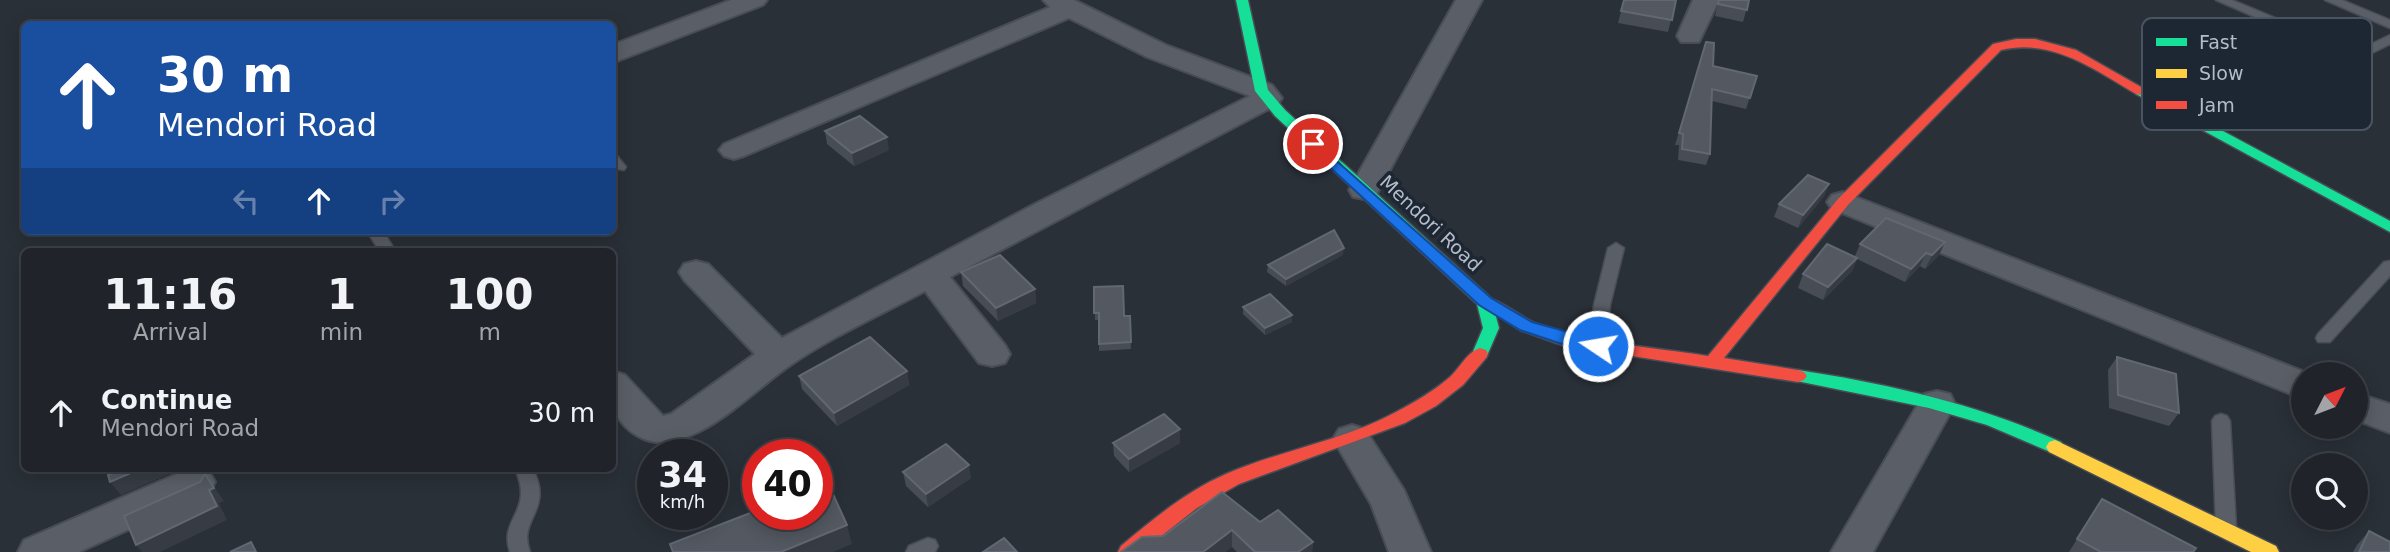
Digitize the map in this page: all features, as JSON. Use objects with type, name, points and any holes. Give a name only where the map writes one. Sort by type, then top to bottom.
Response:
[{"type":"street","points":[[616,53],[754,0]]},
{"type":"street","name":"Mendori Road","points":[[1241,0],[1265,94],[1280,113],[1485,302],[1526,326],[1562,339],[1598,346],[1859,386],[1967,411],[2036,438],[2269,552]]},
{"type":"street","points":[[1363,190],[1469,0]]},
{"type":"street","points":[[1690,36],[1706,0]]},
{"type":"street","points":[[734,150],[1063,4],[1168,57],[1265,94]]},
{"type":"street","points":[[1712,362],[1843,202],[1997,47],[2013,40],[2031,39],[2068,51],[2142,91]]},
{"type":"street","points":[[616,389],[645,422],[659,431],[683,425],[778,356],[1265,94]]},
{"type":"street","points":[[2213,130],[2390,227]]},
{"type":"street","points":[[1843,202],[2291,381]]},
{"type":"street","points":[[696,272],[778,356]]},
{"type":"street","points":[[931,275],[992,354]]},
{"type":"street","points":[[1128,552],[1181,507],[1230,480],[1270,464],[1352,439],[1397,419],[1470,368],[1486,346],[1491,327],[1485,302]]},
{"type":"street","points":[[1852,552],[1937,404]]},
{"type":"street","points":[[2368,411],[2390,419]]},
{"type":"street","points":[[1352,439],[1391,501],[1410,552]]},
{"type":"street","points":[[39,552],[195,482]]},
{"type":"lane","points":[[2222,0],[2265,18]]},
{"type":"lane","points":[[2331,0],[2390,24]]},
{"type":"lane","points":[[2372,48],[2390,39]]},
{"type":"lane","points":[[1598,346],[1602,304],[1616,248]]},
{"type":"lane","points":[[2324,338],[2390,266]]},
{"type":"lane","points":[[2221,421],[2226,529]]},
{"type":"lane","points":[[520,552],[516,546],[518,527],[531,504],[533,483],[526,472]]},
{"type":"building","points":[[1624,0],[1676,0],[1672,20],[1621,11]]},
{"type":"building","points":[[1719,0],[1749,0],[1747,10],[1718,4]]},
{"type":"building","points":[[1706,42],[1714,43],[1713,66],[1757,76],[1750,98],[1712,89],[1710,154],[1682,149],[1683,134],[1679,133]]},
{"type":"building","points":[[860,116],[887,137],[852,153],[825,131]]},
{"type":"building","points":[[1808,175],[1829,184],[1803,215],[1779,204]]},
{"type":"building","points":[[1886,218],[1945,242],[1932,255],[1926,253],[1911,269],[1860,244]]},
{"type":"building","points":[[1334,230],[1344,248],[1286,279],[1268,265]]},
{"type":"building","points":[[1827,244],[1857,258],[1828,287],[1803,274]]},
{"type":"building","points":[[1000,255],[1035,289],[996,308],[961,272]]},
{"type":"building","points":[[1123,286],[1124,316],[1130,316],[1131,342],[1099,344],[1099,313],[1094,313],[1094,287]]},
{"type":"building","points":[[1270,294],[1292,315],[1265,328],[1243,307]]},
{"type":"building","points":[[870,337],[907,371],[834,413],[799,376]]},
{"type":"building","points":[[2117,357],[2176,374],[2179,413],[2118,395]]},
{"type":"building","points":[[1164,414],[1180,429],[1129,459],[1113,443]]},
{"type":"building","points":[[946,444],[969,465],[926,494],[903,472]]},
{"type":"building","points":[[114,472],[133,472],[110,482],[108,475]]},
{"type":"building","points":[[205,474],[214,488],[209,490],[217,506],[136,545],[124,516],[200,482]]},
{"type":"building","points":[[1222,492],[1260,522],[1278,510],[1313,542],[1298,552],[1255,552],[1232,530],[1203,552],[1121,552],[1142,537],[1163,536]]},
{"type":"building","points":[[833,494],[847,525],[781,552],[673,552],[670,544],[706,530],[728,530],[728,522],[742,516],[742,530],[833,530]]},
{"type":"building","points":[[2102,499],[2196,548],[2193,552],[2101,552],[2077,539]]},
{"type":"building","points":[[2369,531],[2390,542],[2390,552],[2359,552]]},
{"type":"building","points":[[1004,538],[1017,552],[983,552]]},
{"type":"building","points":[[251,542],[256,552],[230,552]]},
{"type":"traffic: fast","points":[[1242,0],[1262,91],[1280,113],[1485,302],[1491,328],[1480,354]]},
{"type":"traffic: fast","points":[[2212,130],[2390,227]]},
{"type":"traffic: fast","points":[[1798,376],[1929,401],[1993,421],[2055,447]]},
{"type":"traffic: slow","points":[[2055,447],[2269,552]]},
{"type":"traffic: jam","points":[[1712,362],[1843,202],[1997,47],[2016,42],[2054,46],[2090,62],[2141,91]]},
{"type":"traffic: jam","points":[[1485,302],[1526,326],[1562,339],[1798,376]]},
{"type":"traffic: jam","points":[[1128,552],[1177,512],[1232,479],[1399,419],[1429,402],[1457,381],[1480,354]]},
{"type":"route","points":[[1313,144],[1485,302],[1526,326],[1562,339],[1598,346]]}]
